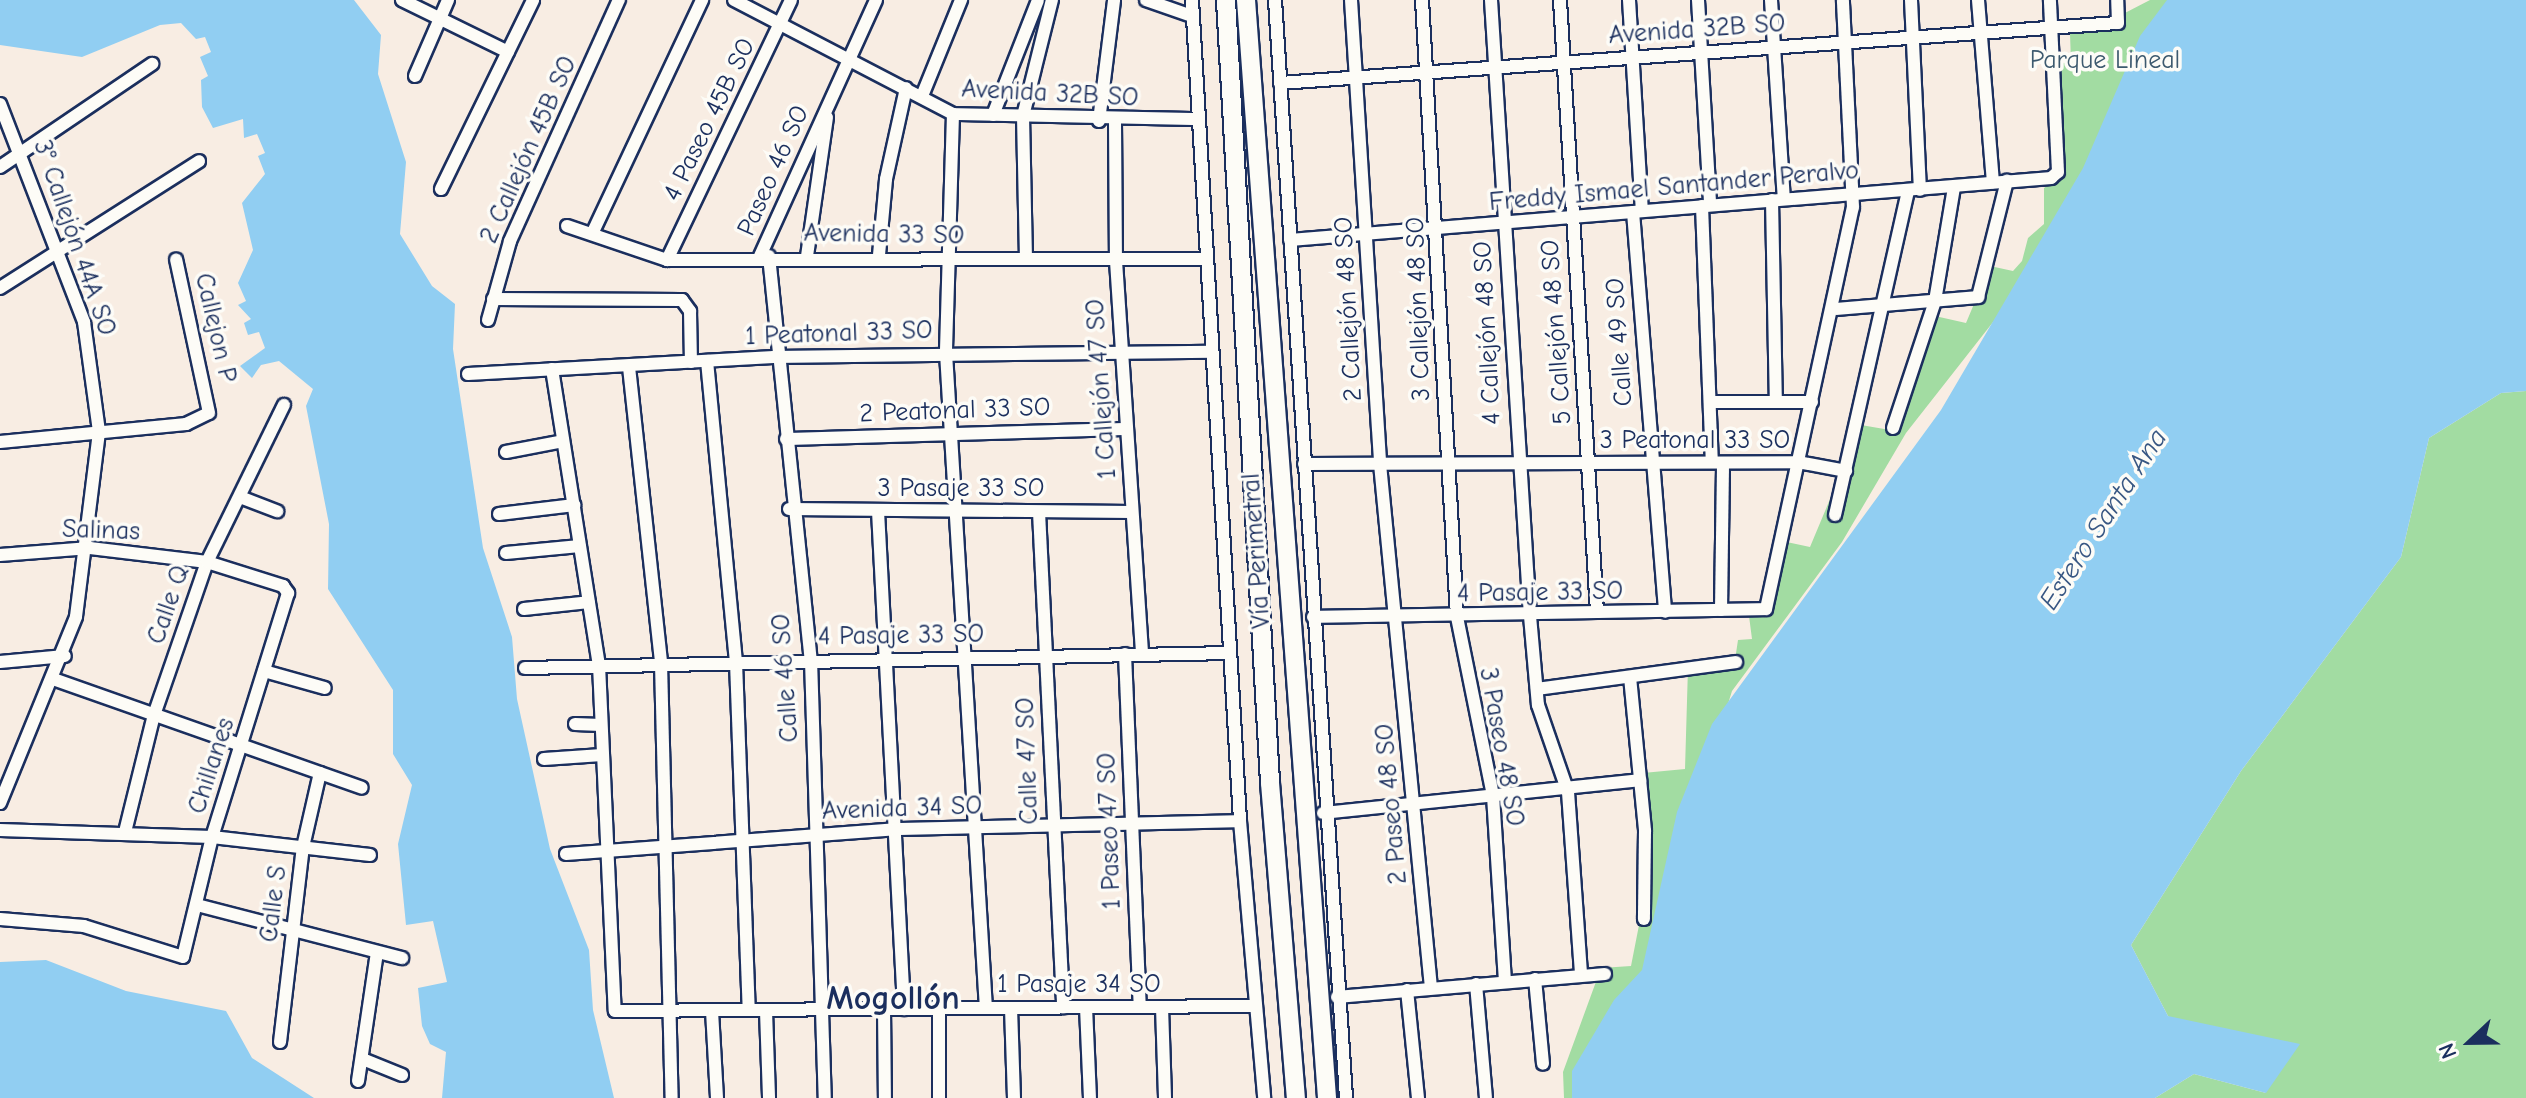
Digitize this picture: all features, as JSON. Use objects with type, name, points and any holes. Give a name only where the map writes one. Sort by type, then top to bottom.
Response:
[{"type":"highway","name":"Vía Perimetral","points":[[1226,0],[1270,783],[1296,1098]]},
{"type":"highway","name":"Vía Perimetral","points":[[1246,0],[1298,780],[1327,1098]]},
{"type":"highway","points":[[1270,783],[1298,780]]},
{"type":"street","points":[[402,0],[508,52]]},
{"type":"street","points":[[415,76],[448,0]]},
{"type":"street","points":[[441,189],[533,0]]},
{"type":"street","name":"2 Callejón 45B SO","points":[[488,320],[510,241],[619,0]]},
{"type":"street","points":[[592,234],[702,0]]},
{"type":"street","name":"Avenida 32B SO","points":[[734,0],[849,56],[953,114],[1115,122],[1198,119]]},
{"type":"street","name":"4 Paseo 45B SO","points":[[667,260],[791,0]]},
{"type":"street","name":"Paseo 46 SO","points":[[765,256],[828,103],[876,0]]},
{"type":"street","points":[[922,96],[961,0]]},
{"type":"street","points":[[993,115],[1038,0]]},
{"type":"street","points":[[1026,259],[1023,116],[1052,0]]},
{"type":"street","points":[[1099,121],[1114,0]]},
{"type":"street","points":[[1146,0],[1192,16]]},
{"type":"street","name":"Vía Perimetral","points":[[1192,0],[1240,821],[1264,1098]]},
{"type":"street","name":"Vía Perimetral","points":[[1275,0],[1323,813],[1346,1098]]},
{"type":"street","name":"2 Callejón 48 SO","points":[[1351,0],[1380,464],[1395,616]]},
{"type":"street","name":"3 Callejón 48 SO","points":[[1422,0],[1439,228],[1446,464],[1457,617]]},
{"type":"street","name":"4 Callejón 48 SO","points":[[1491,0],[1517,463],[1530,616],[1537,689],[1568,792],[1581,974]]},
{"type":"street","name":"5 Callejón 48 SO","points":[[1560,0],[1597,612]]},
{"type":"street","name":"Calle 49 SO","points":[[1629,0],[1651,463],[1665,612]]},
{"type":"street","points":[[1698,0],[1711,402],[1718,463],[1721,610]]},
{"type":"street","points":[[1771,0],[1778,200],[1776,400]]},
{"type":"street","points":[[1798,462],[1836,309],[1853,195],[1843,0]]},
{"type":"street","points":[[1835,515],[1914,191],[1911,0]]},
{"type":"street","points":[[1836,309],[1978,297],[2000,181],[1979,32],[1978,0]]},
{"type":"street","points":[[2050,0],[2052,28]]},
{"type":"street","name":"Avenida 32B SO","points":[[1280,83],[1355,81],[1701,51],[2118,23],[2117,0]]},
{"type":"street","name":"Freddy Ismael Santander Peralvo","points":[[1290,240],[1914,191],[2058,172],[2052,28]]},
{"type":"street","points":[[0,167],[21,149],[152,64]]},
{"type":"street","points":[[879,255],[886,179],[906,88]]},
{"type":"street","name":"Paseo 46 SO","points":[[807,256],[828,103]]},
{"type":"street","name":"3° Callejón 44A SO","points":[[0,104],[4,125],[21,149],[60,250],[96,374],[99,432],[90,548],[65,656],[0,803]]},
{"type":"street","points":[[953,114],[944,257],[946,353],[972,827],[986,1008]]},
{"type":"street","name":"1 Callejón 47 SO","points":[[1115,122],[1116,261],[1142,653]]},
{"type":"street","points":[[0,288],[199,161]]},
{"type":"street","points":[[1893,428],[1935,301],[1954,187]]},
{"type":"street","name":"Avenida 33 SO","points":[[567,226],[667,260],[879,255],[1116,261],[1206,259]]},
{"type":"street","name":"Calle 46 SO","points":[[765,256],[774,357],[786,439],[789,509],[811,660],[825,1098]]},
{"type":"street","name":"Callejon P","points":[[99,432],[194,422],[210,407],[176,259]]},
{"type":"street","points":[[493,299],[679,299],[690,311],[691,362]]},
{"type":"street","name":"1 Peatonal 33 SO","points":[[468,374],[774,357],[946,353],[1121,356],[1212,352]]},
{"type":"street","points":[[707,361],[736,662],[739,841],[749,1010]]},
{"type":"street","points":[[629,367],[661,663],[672,1098]]},
{"type":"street","points":[[552,369],[599,665],[605,851]]},
{"type":"street","points":[[1711,402],[1812,402]]},
{"type":"street","name":"Calle Q","points":[[125,832],[154,715],[207,562],[284,405]]},
{"type":"street","name":"2 Peatonal 33 SO","points":[[786,439],[1126,429]]},
{"type":"street","points":[[0,442],[99,432]]},
{"type":"street","points":[[506,452],[563,441]]},
{"type":"street","name":"3 Peatonal 33 SO","points":[[1304,464],[1798,462],[1846,471]]},
{"type":"street","name":"4 Pasaje 33 SO","points":[[1313,617],[1530,616],[1766,609],[1798,462]]},
{"type":"street","points":[[240,497],[277,511]]},
{"type":"street","points":[[499,514],[574,505]]},
{"type":"street","name":"3 Pasaje 33 SO","points":[[789,509],[957,515],[1132,512]]},
{"type":"street","points":[[878,511],[904,1009]]},
{"type":"street","name":"Calle 47 SO","points":[[1039,512],[1063,1007]]},
{"type":"street","points":[[506,553],[580,546]]},
{"type":"street","name":"Salinas","points":[[0,555],[90,548],[207,562],[288,593]]},
{"type":"street","name":"Chillanes","points":[[0,919],[61,922],[169,958],[186,953],[212,837],[243,747],[288,593]]},
{"type":"street","points":[[524,609],[589,602]]},
{"type":"street","name":"2 Paseo 48 SO","points":[[1395,616],[1431,988]]},
{"type":"street","name":"3 Paseo 48 SO","points":[[1457,617],[1493,796],[1505,982]]},
{"type":"street","name":"4 Pasaje 33 SO","points":[[525,668],[1230,653]]},
{"type":"street","name":"1 Paseo 47 SO","points":[[1125,654],[1140,1007]]},
{"type":"street","points":[[0,662],[65,656]]},
{"type":"street","points":[[1537,689],[1736,662]]},
{"type":"street","points":[[264,671],[325,688]]},
{"type":"street","points":[[1630,677],[1640,780],[1644,919]]},
{"type":"street","points":[[56,680],[362,788]]},
{"type":"street","points":[[575,724],[601,725]]},
{"type":"street","points":[[544,759],[602,755]]},
{"type":"street","name":"Calle S","points":[[280,1042],[303,847],[320,773]]},
{"type":"street","points":[[1323,813],[1493,796],[1568,792],[1640,780]]},
{"type":"street","name":"Avenida 34 SO","points":[[566,854],[895,829],[1240,821]]},
{"type":"street","points":[[0,830],[212,837],[370,855]]},
{"type":"street","name":"1 Pasaje 34 SO","points":[[605,851],[615,1011],[1255,1006]]},
{"type":"street","points":[[197,905],[292,933],[402,958]]},
{"type":"street","points":[[358,1081],[365,1060],[377,952]]},
{"type":"street","points":[[1337,997],[1605,974]]},
{"type":"street","points":[[1535,979],[1543,1064]]},
{"type":"street","points":[[1476,984],[1486,1098]]},
{"type":"street","points":[[1407,990],[1418,1098]]},
{"type":"street","points":[[1086,1007],[1090,1098]]},
{"type":"street","points":[[1162,1007],[1165,1098]]},
{"type":"street","points":[[939,1008],[939,1098]]},
{"type":"street","points":[[1011,1008],[1014,1098]]},
{"type":"street","points":[[884,1009],[885,1098]]},
{"type":"street","points":[[712,1011],[717,1098]]},
{"type":"street","points":[[766,1011],[769,1098]]},
{"type":"street","points":[[365,1060],[402,1075]]},
{"type":"green space","name":"Parque Lineal","points":[[2150,0],[2181,0],[2008,303],[1906,433],[1842,542],[1732,691],[1646,969],[1586,1098],[1564,1098],[1563,1072],[1601,968],[1631,966],[1640,920],[1643,773],[1685,769],[1688,667],[1735,660],[1738,640],[1752,639],[1749,616],[1767,610],[1782,541],[1810,547],[1861,425],[1890,430],[1935,316],[1966,323],[1990,266],[2013,271],[2022,261],[2028,238],[2044,224],[2044,188],[2060,177],[2057,64],[2071,62],[2070,34],[2121,26],[2121,15]]},
{"type":"green space","points":[[2526,391],[2526,1098],[2155,1098],[2194,1074],[2266,1093],[2168,1016],[2131,945],[2241,771],[2401,557],[2429,438],[2501,393]]},
{"type":"water","points":[[0,0],[354,0],[381,35],[378,74],[406,162],[400,234],[432,286],[455,304],[453,349],[483,548],[512,637],[517,699],[550,849],[589,950],[593,1010],[614,1098],[442,1098],[446,1052],[430,1044],[422,1026],[418,988],[447,982],[433,921],[406,925],[398,844],[412,785],[393,754],[393,690],[328,589],[329,524],[306,406],[313,389],[279,361],[261,365],[252,378],[240,366],[265,348],[259,332],[248,335],[244,323],[251,319],[238,305],[246,301],[238,283],[253,250],[242,203],[265,174],[258,156],[265,153],[257,134],[244,138],[243,119],[213,128],[202,107],[201,80],[208,76],[200,57],[211,52],[205,37],[196,39],[181,23],[160,25],[82,57],[0,45]]},
{"type":"water","name":"Estero Santa Ana","points":[[2167,0],[2526,0],[2526,391],[2501,393],[2429,438],[2401,557],[2241,771],[2131,945],[2168,1016],[2300,1044],[2266,1093],[2194,1074],[2155,1098],[1572,1098],[1572,1071],[1614,1000],[1642,970],[1677,812],[1712,724],[1941,410],[2083,168],[2140,36]]},
{"type":"water","points":[[46,960],[126,991],[226,1011],[252,1058],[314,1098],[0,1098],[0,962]]},
{"type":"district","name":"Mogollón","points":[[893,999]]}]
